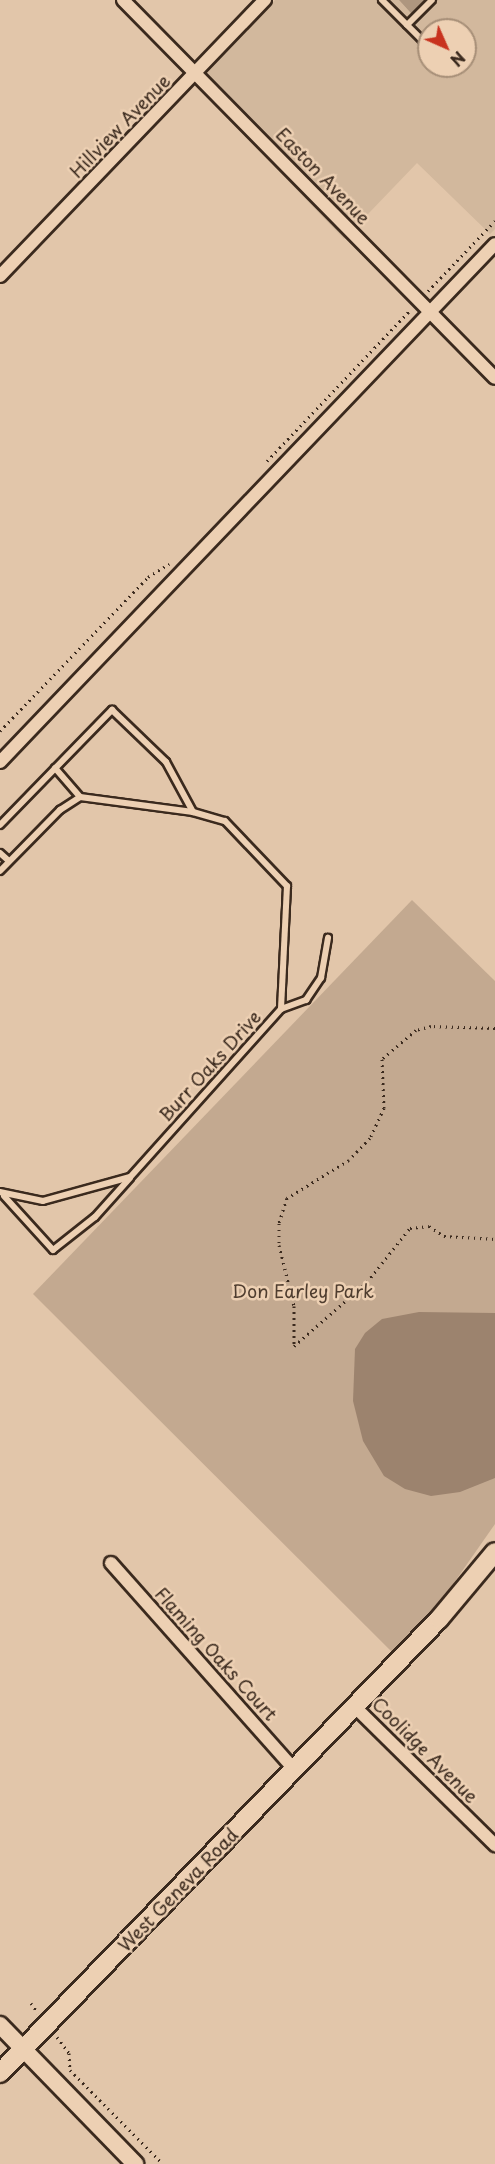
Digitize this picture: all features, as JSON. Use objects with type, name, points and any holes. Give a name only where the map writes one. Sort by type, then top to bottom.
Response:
[{"type":"main road","name":"West Geneva Road","points":[[0,2073],[400,1660],[495,1552]]},
{"type":"street","name":"Easton Avenue","points":[[123,0],[495,378]]},
{"type":"street","name":"Hillview Avenue","points":[[0,276],[265,0]]},
{"type":"street","points":[[0,762],[495,244]]},
{"type":"street","name":"Flaming Oaks Court","points":[[111,1563],[295,1770]]},
{"type":"street","name":"Coolidge Avenue","points":[[355,1707],[495,1845]]},
{"type":"street","points":[[0,2025],[135,2164]]},
{"type":"lane","points":[[382,0],[417,35]]},
{"type":"lane","points":[[407,25],[432,0]]},
{"type":"lane","points":[[0,825],[112,710],[166,762],[193,812]]},
{"type":"lane","points":[[0,871],[60,810],[80,797],[55,768]]},
{"type":"lane","name":"Burr Oaks Drive","points":[[2,1194],[53,1250],[95,1217],[281,1009],[287,886],[225,821],[193,812],[80,797]]},
{"type":"lane","points":[[0,853],[9,861]]},
{"type":"lane","points":[[281,1009],[306,1000],[321,978],[328,938]]},
{"type":"lane","points":[[2,1194],[43,1201],[130,1177]]},
{"type":"path","points":[[266,462],[495,221]]},
{"type":"path","points":[[0,731],[148,577],[177,556]]},
{"type":"path","points":[[495,1028],[431,1026],[416,1030],[382,1059],[384,1107],[370,1138],[349,1160],[287,1198],[279,1223],[279,1245],[294,1306],[294,1346],[367,1282],[410,1228],[429,1226],[444,1236],[495,1239]]},
{"type":"path","points":[[65,2048],[70,2070],[163,2164]]},
{"type":"shaded area","points":[[275,0],[495,0],[495,229],[490,234],[417,163],[344,239],[196,85]]},
{"type":"shaded area","points":[[419,1312],[495,1313],[495,1478],[460,1492],[431,1496],[405,1489],[384,1476],[363,1441],[353,1401],[355,1349],[365,1333],[382,1319]]},
{"type":"green space","name":"Don Earley Park","points":[[412,900],[495,981],[495,1524],[400,1660],[33,1294]]},
{"type":"building","points":[[399,0],[428,0],[413,15]]}]
